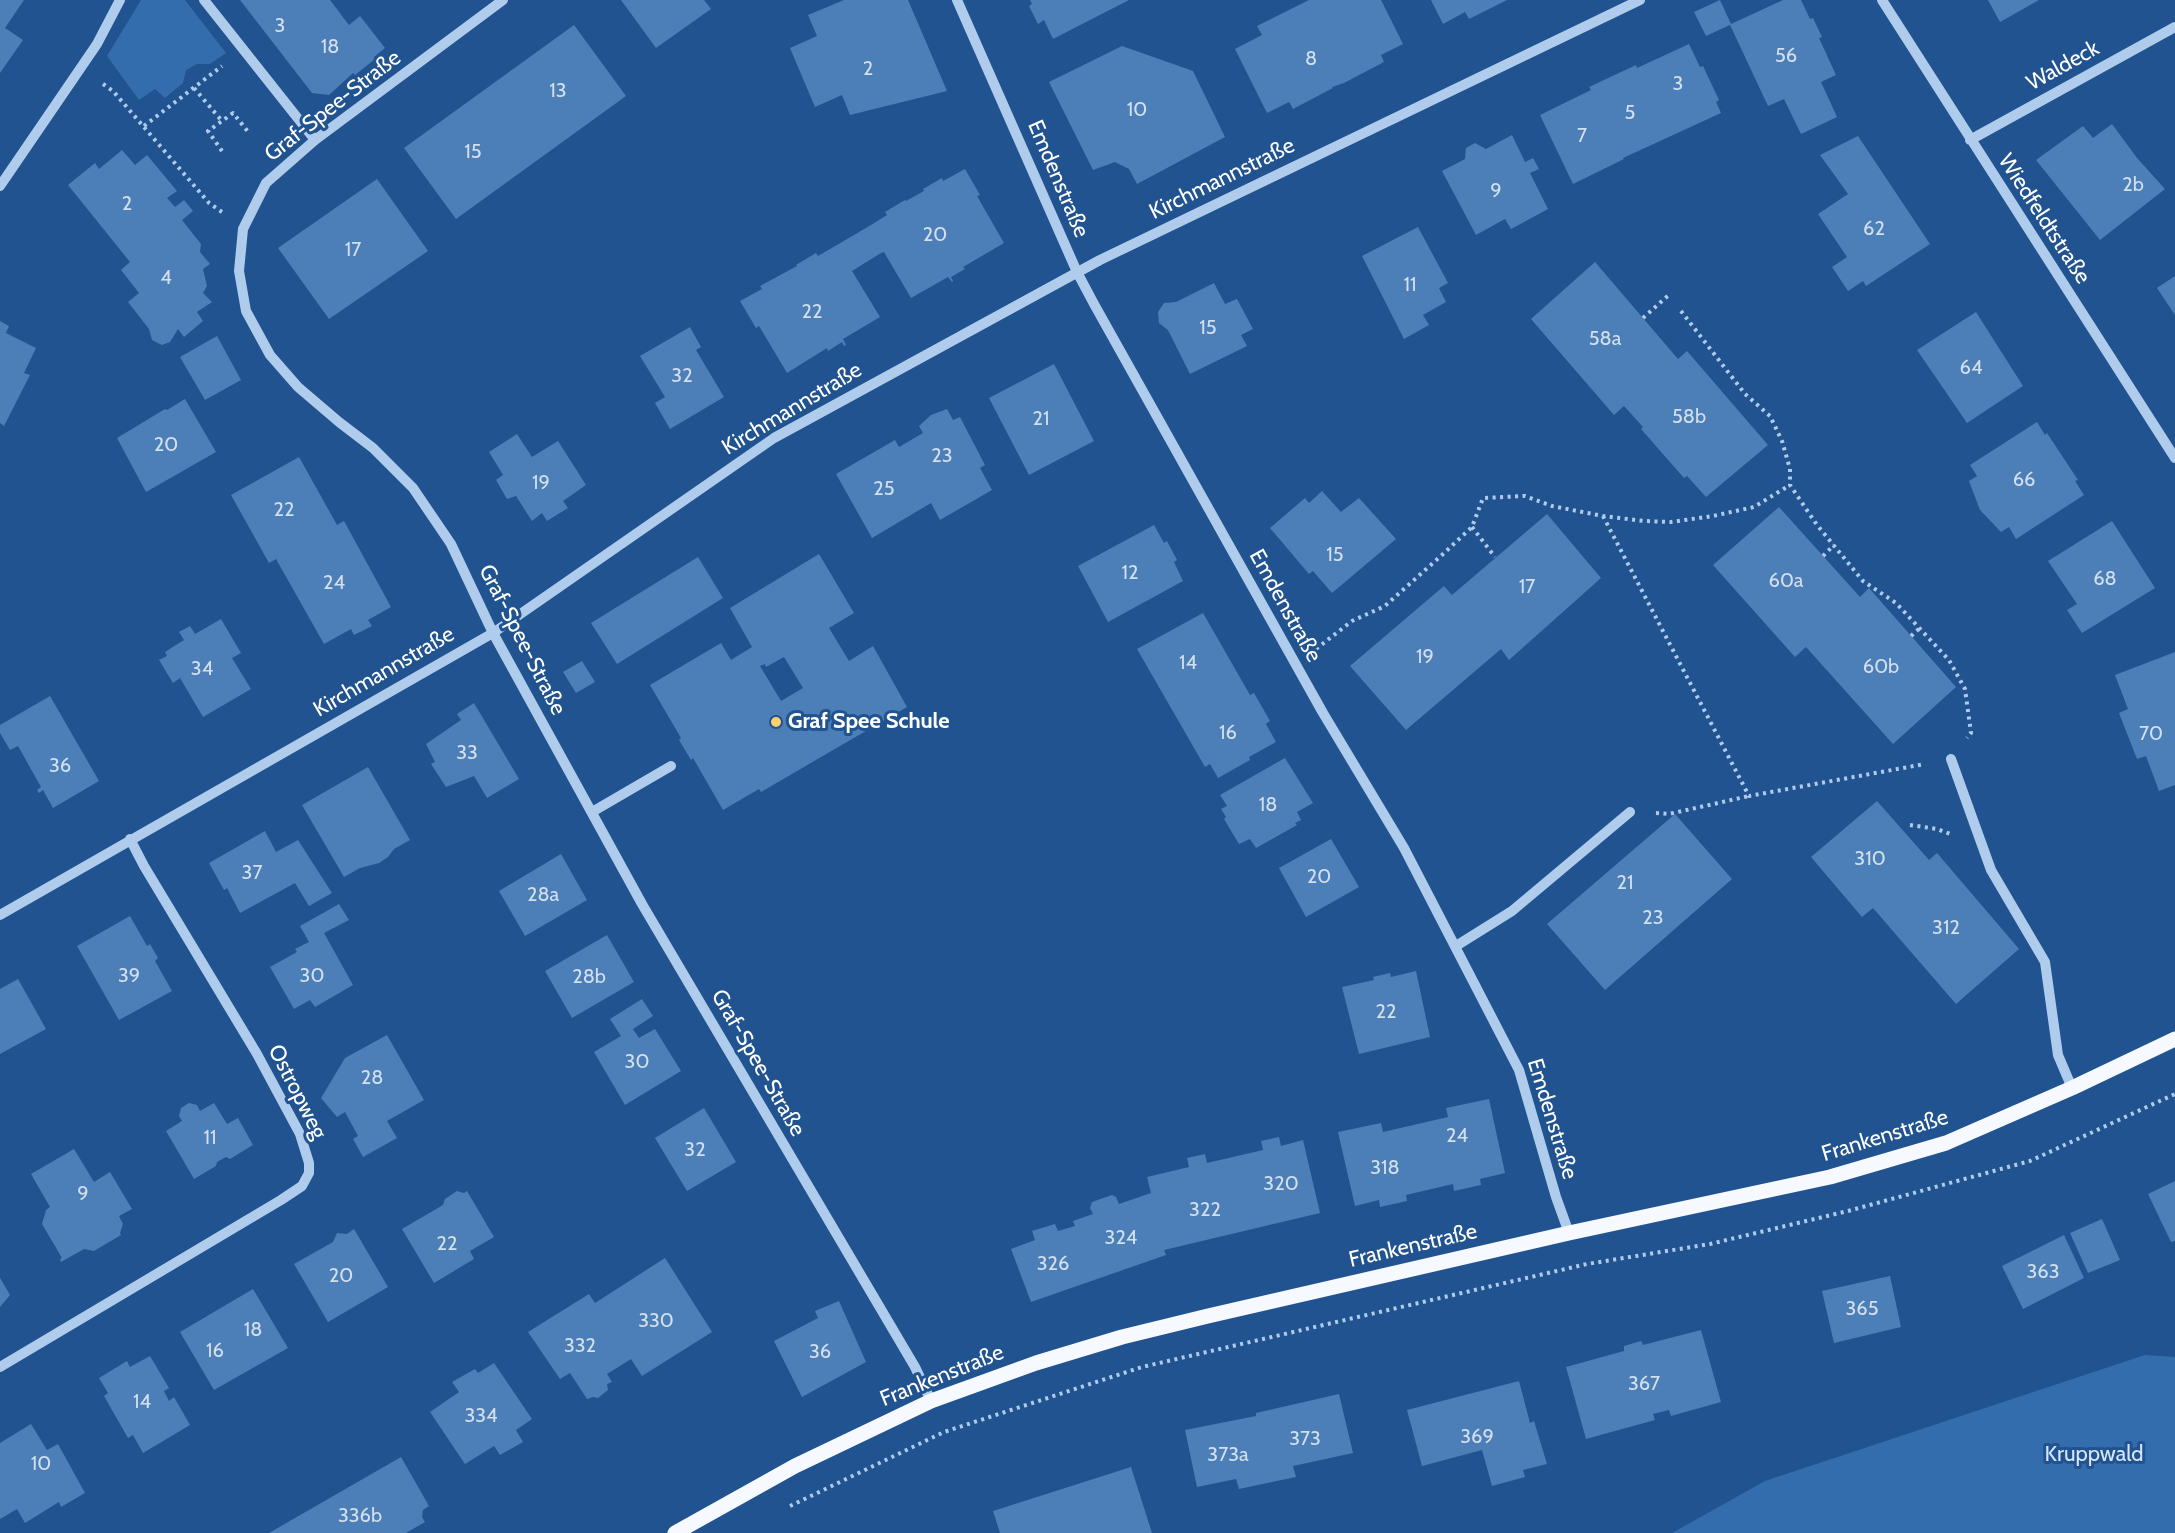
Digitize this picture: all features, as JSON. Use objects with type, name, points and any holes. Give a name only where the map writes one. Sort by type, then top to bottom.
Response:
[{"type":"main road","name":"Frankenstraße","points":[[675,1533],[795,1466],[931,1401],[1036,1363],[1122,1337],[1569,1233],[1830,1177],[1946,1143],[2072,1088],[2175,1039]]},
{"type":"street","points":[[0,186],[97,44],[120,0]]},
{"type":"street","points":[[204,0],[315,140]]},
{"type":"street","name":"Graf-Spee-Straße","points":[[504,0],[315,140],[266,183],[243,229],[239,271],[246,311],[270,355],[298,387],[373,448],[413,488],[451,544],[493,633],[654,925],[915,1367],[931,1401]]},
{"type":"street","name":"Emdenstraße","points":[[957,0],[1077,272],[1328,723],[1404,848],[1519,1070],[1556,1197],[1569,1233]]},
{"type":"street","name":"Kirchmannstraße","points":[[0,915],[493,633],[774,438],[1077,272],[1437,96],[1640,0]]},
{"type":"street","name":"Wiedfeldtstraße","points":[[1882,0],[2175,458]]},
{"type":"street","name":"Waldeck","points":[[1970,140],[2175,27]]},
{"type":"street","points":[[1951,759],[1990,870],[2045,962],[2058,1055],[2072,1088]]},
{"type":"street","points":[[592,812],[671,766]]},
{"type":"street","points":[[1456,946],[1512,911],[1630,812]]},
{"type":"street","name":"Ostropweg","points":[[0,1367],[281,1200],[302,1186],[309,1173],[309,1163],[300,1134],[258,1054],[130,839]]},
{"type":"path","points":[[144,126],[225,64]]},
{"type":"path","points":[[98,80],[113,91],[209,202],[225,214]]},
{"type":"path","points":[[194,88],[222,121]]},
{"type":"path","points":[[222,151],[208,131],[233,113],[249,133]]},
{"type":"path","points":[[1643,318],[1671,293]]},
{"type":"path","points":[[1630,812],[1669,814],[1749,796],[1951,759],[1971,733],[1965,688],[1949,660],[1896,603],[1863,581],[1817,525],[1790,485],[1790,469],[1782,441],[1770,416],[1744,394],[1681,311]]},
{"type":"path","points":[[1295,662],[1311,653],[1352,621],[1385,606],[1472,527],[1483,498],[1525,496],[1552,506],[1603,516],[1671,522],[1754,507],[1790,485]]},
{"type":"path","points":[[1603,516],[1749,796]]},
{"type":"path","points":[[1472,527],[1495,557]]},
{"type":"path","points":[[1823,556],[1834,545]]},
{"type":"path","points":[[1911,636],[1920,628]]},
{"type":"path","points":[[788,1507],[944,1432],[1142,1367],[1587,1264],[1710,1244],[1860,1208],[2030,1161],[2175,1094]]},
{"type":"green space","points":[[141,0],[185,0],[226,53],[210,64],[197,64],[186,70],[183,83],[165,98],[155,89],[139,100],[107,56]]},
{"type":"green space","name":"Kruppwald","points":[[2145,1355],[2175,1357],[2175,1533],[1672,1533],[1765,1481]]},
{"type":"building","points":[[0,0],[24,0],[5,28],[23,40],[0,73]]},
{"type":"building","points":[[240,0],[330,0],[349,25],[360,16],[385,48],[374,57],[375,59],[355,75],[353,73],[329,95],[312,93]]},
{"type":"building","points":[[621,0],[704,0],[711,9],[656,48]]},
{"type":"building","points":[[844,0],[908,0],[947,91],[850,115],[842,95],[815,107],[790,48],[817,36],[808,15]]},
{"type":"building","points":[[1030,0],[1129,0],[1053,39],[1044,20],[1038,24],[1029,6],[1032,4]]},
{"type":"building","points":[[1309,0],[1381,0],[1403,44],[1381,55],[1384,62],[1293,109],[1289,102],[1267,113],[1235,49],[1262,35],[1257,26]]},
{"type":"building","points":[[1431,0],[1507,0],[1469,19],[1465,12],[1443,24]]},
{"type":"building","points":[[1720,0],[1731,24],[1783,0],[1801,0],[1822,37],[1819,38],[1836,75],[1821,82],[1837,117],[1801,134],[1784,99],[1768,106],[1730,25],[1706,36],[1694,12]]},
{"type":"building","points":[[1988,0],[2039,0],[2000,22]]},
{"type":"building","points":[[574,25],[626,96],[456,219],[404,148]]},
{"type":"building","points":[[1689,44],[1700,67],[1703,66],[1719,100],[1716,102],[1721,113],[1623,158],[1573,184],[1540,115],[1591,90],[1589,87]]},
{"type":"building","points":[[1122,46],[1193,71],[1225,137],[1137,184],[1129,169],[1115,162],[1093,170],[1049,82]]},
{"type":"building","points":[[2112,124],[2137,158],[2165,189],[2100,240],[2036,160],[2083,126],[2093,138]]},
{"type":"building","points":[[1512,135],[1525,162],[1533,158],[1539,169],[1530,173],[1548,209],[1511,229],[1505,219],[1476,235],[1442,171],[1465,159],[1466,148],[1475,143],[1486,149]]},
{"type":"building","points":[[1858,136],[1930,244],[1866,286],[1863,281],[1848,291],[1832,267],[1847,257],[1818,214],[1848,194],[1820,155]]},
{"type":"building","points":[[122,150],[135,165],[147,155],[177,191],[167,198],[175,207],[184,200],[193,211],[182,220],[201,244],[200,252],[210,264],[203,269],[207,286],[203,293],[212,302],[197,312],[203,321],[184,337],[178,329],[170,342],[162,345],[152,340],[149,329],[128,302],[139,293],[121,270],[130,262],[68,185],[95,163],[99,169]]},
{"type":"building","points":[[965,169],[980,195],[977,196],[1004,243],[963,267],[965,269],[951,277],[952,282],[948,277],[911,298],[884,252],[881,253],[852,271],[880,317],[843,339],[846,345],[844,346],[842,342],[828,351],[827,348],[787,373],[759,326],[756,328],[740,301],[762,289],[760,286],[816,253],[818,256],[866,228],[887,215],[885,212],[924,191],[923,189]]},
{"type":"building","points":[[377,179],[428,251],[329,319],[278,248]]},
{"type":"building","points":[[1418,227],[1448,283],[1439,288],[1446,302],[1423,315],[1429,325],[1404,339],[1362,256]]},
{"type":"building","points":[[1595,262],[1678,359],[1687,351],[1768,445],[1706,497],[1687,476],[1684,478],[1624,406],[1614,415],[1531,319]]},
{"type":"building","points":[[2175,276],[2175,315],[2157,288]]},
{"type":"building","points":[[1214,283],[1225,304],[1237,299],[1253,329],[1241,335],[1247,346],[1190,374],[1168,330],[1159,323],[1158,312],[1164,303],[1176,302]]},
{"type":"building","points":[[1976,312],[2023,386],[1967,423],[1917,350]]},
{"type":"building","points":[[0,321],[9,326],[6,333],[36,348],[24,373],[30,375],[4,426],[0,423]]},
{"type":"building","points":[[690,327],[701,347],[696,350],[724,397],[670,429],[655,403],[665,397],[640,356]]},
{"type":"building","points":[[217,336],[241,380],[205,400],[180,357]]},
{"type":"building","points":[[1054,364],[1094,441],[1029,475],[989,398]]},
{"type":"building","points":[[185,399],[216,452],[146,492],[117,438]]},
{"type":"building","points":[[947,409],[953,420],[960,417],[985,465],[980,468],[992,490],[940,520],[931,503],[872,538],[836,474],[895,440],[899,447],[923,433],[919,426],[931,415]]},
{"type":"building","points":[[2037,422],[2045,435],[2047,433],[2078,480],[2075,481],[2084,495],[2016,539],[2009,527],[2001,532],[1980,510],[1969,481],[1977,476],[1970,465]]},
{"type":"building","points":[[517,434],[532,457],[558,441],[586,485],[563,501],[568,508],[547,521],[542,513],[532,521],[516,496],[507,499],[496,480],[503,475],[489,452]]},
{"type":"building","points":[[299,457],[337,525],[344,521],[391,607],[368,620],[372,626],[354,635],[351,629],[324,644],[276,559],[269,563],[231,495]]},
{"type":"building","points":[[1322,491],[1341,512],[1359,498],[1396,539],[1332,593],[1313,571],[1309,574],[1270,528],[1305,498],[1309,503]]},
{"type":"building","points":[[1779,507],[1860,597],[1869,588],[1956,687],[1893,744],[1806,647],[1795,657],[1713,565]]},
{"type":"building","points":[[1547,514],[1601,578],[1509,660],[1501,649],[1406,730],[1350,666],[1444,586],[1452,595]]},
{"type":"building","points":[[2112,521],[2155,588],[2082,633],[2067,610],[2077,604],[2048,561]]},
{"type":"building","points":[[1154,525],[1164,543],[1167,541],[1177,560],[1174,562],[1183,581],[1108,622],[1078,566]]},
{"type":"building","name":"Graf Spee Schule","points":[[819,554],[854,613],[829,628],[849,661],[873,646],[907,707],[761,792],[759,789],[723,810],[693,758],[691,760],[679,740],[681,738],[650,685],[721,643],[731,660],[752,647],[730,608]],"holes":[[[784,657],[803,688],[781,701],[760,666],[765,664],[766,667]]]},
{"type":"building","points":[[698,557],[723,598],[617,664],[591,623]]},
{"type":"building","points":[[1203,613],[1250,695],[1254,693],[1270,721],[1266,724],[1276,742],[1218,778],[1210,764],[1205,767],[1137,649]]},
{"type":"building","points":[[221,619],[241,653],[232,658],[251,689],[203,717],[180,678],[173,683],[159,660],[167,656],[165,652],[184,640],[179,632],[190,626],[195,634]]},
{"type":"building","points":[[2175,652],[2175,785],[2159,791],[2146,756],[2137,759],[2119,713],[2128,709],[2115,675]]},
{"type":"building","points":[[582,661],[595,682],[576,693],[563,672]]},
{"type":"building","points":[[50,696],[99,781],[53,808],[43,790],[39,793],[37,790],[41,787],[18,746],[10,750],[0,733],[0,725]]},
{"type":"building","points":[[474,703],[519,779],[487,798],[474,776],[446,787],[431,764],[435,762],[426,744],[461,720],[457,714]]},
{"type":"building","points":[[1285,758],[1313,803],[1297,812],[1301,820],[1295,823],[1297,825],[1256,848],[1250,839],[1239,844],[1224,819],[1226,817],[1221,809],[1227,806],[1220,795]]},
{"type":"building","points":[[368,767],[410,840],[394,849],[379,863],[360,868],[344,877],[302,805]]},
{"type":"building","points":[[1877,801],[1929,860],[1937,853],[2019,949],[1956,1004],[1873,908],[1862,917],[1811,857]]},
{"type":"building","points":[[1675,814],[1732,879],[1605,990],[1547,924]]},
{"type":"building","points":[[265,831],[276,852],[298,840],[332,893],[309,906],[295,883],[240,913],[227,888],[224,890],[209,863]]},
{"type":"building","points":[[1331,839],[1359,887],[1306,917],[1279,868]]},
{"type":"building","points":[[561,854],[587,900],[525,936],[499,891]]},
{"type":"building","points":[[339,904],[349,920],[324,933],[353,985],[315,1007],[310,1000],[294,1009],[270,967],[297,952],[295,949],[309,942],[300,926]]},
{"type":"building","points":[[130,916],[147,946],[150,944],[158,958],[155,961],[172,991],[119,1020],[77,946]]},
{"type":"building","points":[[607,935],[634,982],[572,1018],[545,971]]},
{"type":"building","points":[[1416,971],[1430,1037],[1359,1054],[1342,987],[1374,980],[1373,977],[1390,973],[1391,977]]},
{"type":"building","points":[[18,979],[46,1029],[0,1054],[0,989]]},
{"type":"building","points":[[642,999],[653,1016],[633,1029],[639,1038],[655,1029],[681,1071],[625,1105],[594,1052],[621,1036],[610,1019]]},
{"type":"building","points":[[387,1035],[424,1100],[387,1121],[397,1138],[363,1157],[353,1139],[358,1136],[345,1112],[337,1117],[321,1098],[345,1058]]},
{"type":"building","points":[[1489,1099],[1505,1173],[1480,1179],[1481,1185],[1454,1191],[1453,1184],[1406,1195],[1407,1201],[1380,1207],[1379,1200],[1355,1206],[1338,1132],[1381,1123],[1383,1132],[1448,1117],[1446,1108]]},
{"type":"building","points":[[189,1103],[197,1105],[200,1111],[214,1103],[227,1124],[238,1118],[253,1145],[230,1159],[226,1157],[217,1162],[216,1166],[194,1179],[166,1131],[182,1121],[179,1116],[181,1108]]},
{"type":"building","points":[[704,1108],[736,1162],[687,1191],[655,1138]]},
{"type":"building","points":[[1279,1137],[1281,1146],[1303,1140],[1320,1213],[1164,1250],[1166,1255],[1031,1302],[1011,1249],[1035,1240],[1032,1231],[1055,1224],[1058,1231],[1075,1226],[1073,1221],[1093,1214],[1090,1208],[1092,1202],[1112,1195],[1116,1197],[1119,1204],[1151,1193],[1147,1177],[1189,1167],[1187,1158],[1205,1154],[1207,1163],[1263,1150],[1261,1141]]},
{"type":"building","points":[[74,1149],[94,1182],[110,1172],[132,1209],[119,1216],[123,1224],[121,1235],[94,1251],[84,1249],[61,1262],[62,1258],[42,1224],[46,1210],[50,1207],[31,1174]]},
{"type":"building","points":[[2175,1181],[2175,1241],[2171,1242],[2148,1194]]},
{"type":"building","points":[[457,1191],[464,1193],[467,1191],[494,1237],[470,1251],[474,1259],[434,1283],[402,1229],[443,1205],[445,1199]]},
{"type":"building","points":[[2102,1219],[2120,1260],[2088,1273],[2070,1233]]},
{"type":"building","points":[[354,1229],[388,1287],[328,1322],[294,1264],[333,1242],[337,1233],[347,1234]]},
{"type":"building","points":[[2064,1235],[2084,1278],[2023,1309],[2002,1266]]},
{"type":"building","points":[[665,1258],[712,1332],[642,1376],[631,1359],[607,1374],[612,1382],[607,1384],[608,1390],[598,1398],[587,1399],[570,1373],[560,1379],[528,1332],[589,1294],[595,1303]]},
{"type":"building","points":[[1890,1276],[1901,1327],[1834,1343],[1822,1291]]},
{"type":"building","points":[[0,1278],[10,1295],[0,1307]]},
{"type":"building","points":[[253,1289],[288,1348],[214,1390],[180,1332]]},
{"type":"building","points":[[839,1301],[866,1362],[802,1397],[774,1341],[818,1318],[815,1311]]},
{"type":"building","points":[[1701,1330],[1721,1402],[1671,1416],[1669,1410],[1653,1414],[1655,1420],[1586,1439],[1566,1367],[1624,1351],[1624,1346],[1641,1341],[1643,1345]]},
{"type":"building","points":[[150,1356],[169,1388],[164,1391],[169,1401],[174,1397],[190,1425],[143,1453],[133,1435],[128,1438],[104,1396],[108,1393],[99,1378],[127,1361],[130,1367]]},
{"type":"building","points":[[494,1363],[532,1419],[516,1430],[523,1442],[500,1455],[494,1446],[465,1464],[430,1412],[459,1392],[452,1382],[475,1369],[478,1373]]},
{"type":"building","points":[[1519,1381],[1530,1423],[1534,1421],[1547,1464],[1523,1470],[1525,1477],[1492,1486],[1482,1450],[1422,1466],[1407,1410]]},
{"type":"building","points":[[1339,1394],[1353,1453],[1293,1466],[1296,1477],[1239,1489],[1236,1479],[1197,1487],[1185,1430],[1256,1416],[1256,1413]]},
{"type":"building","points":[[31,1424],[47,1450],[58,1444],[85,1493],[61,1507],[59,1502],[25,1523],[17,1509],[0,1519],[0,1443]]},
{"type":"building","points":[[401,1457],[429,1506],[423,1510],[422,1517],[425,1522],[406,1533],[269,1533]]},
{"type":"building","points":[[1131,1467],[1152,1533],[1000,1533],[993,1511]]},
{"type":"place","name":"Graf Spee Schule","points":[[776,722]]}]
